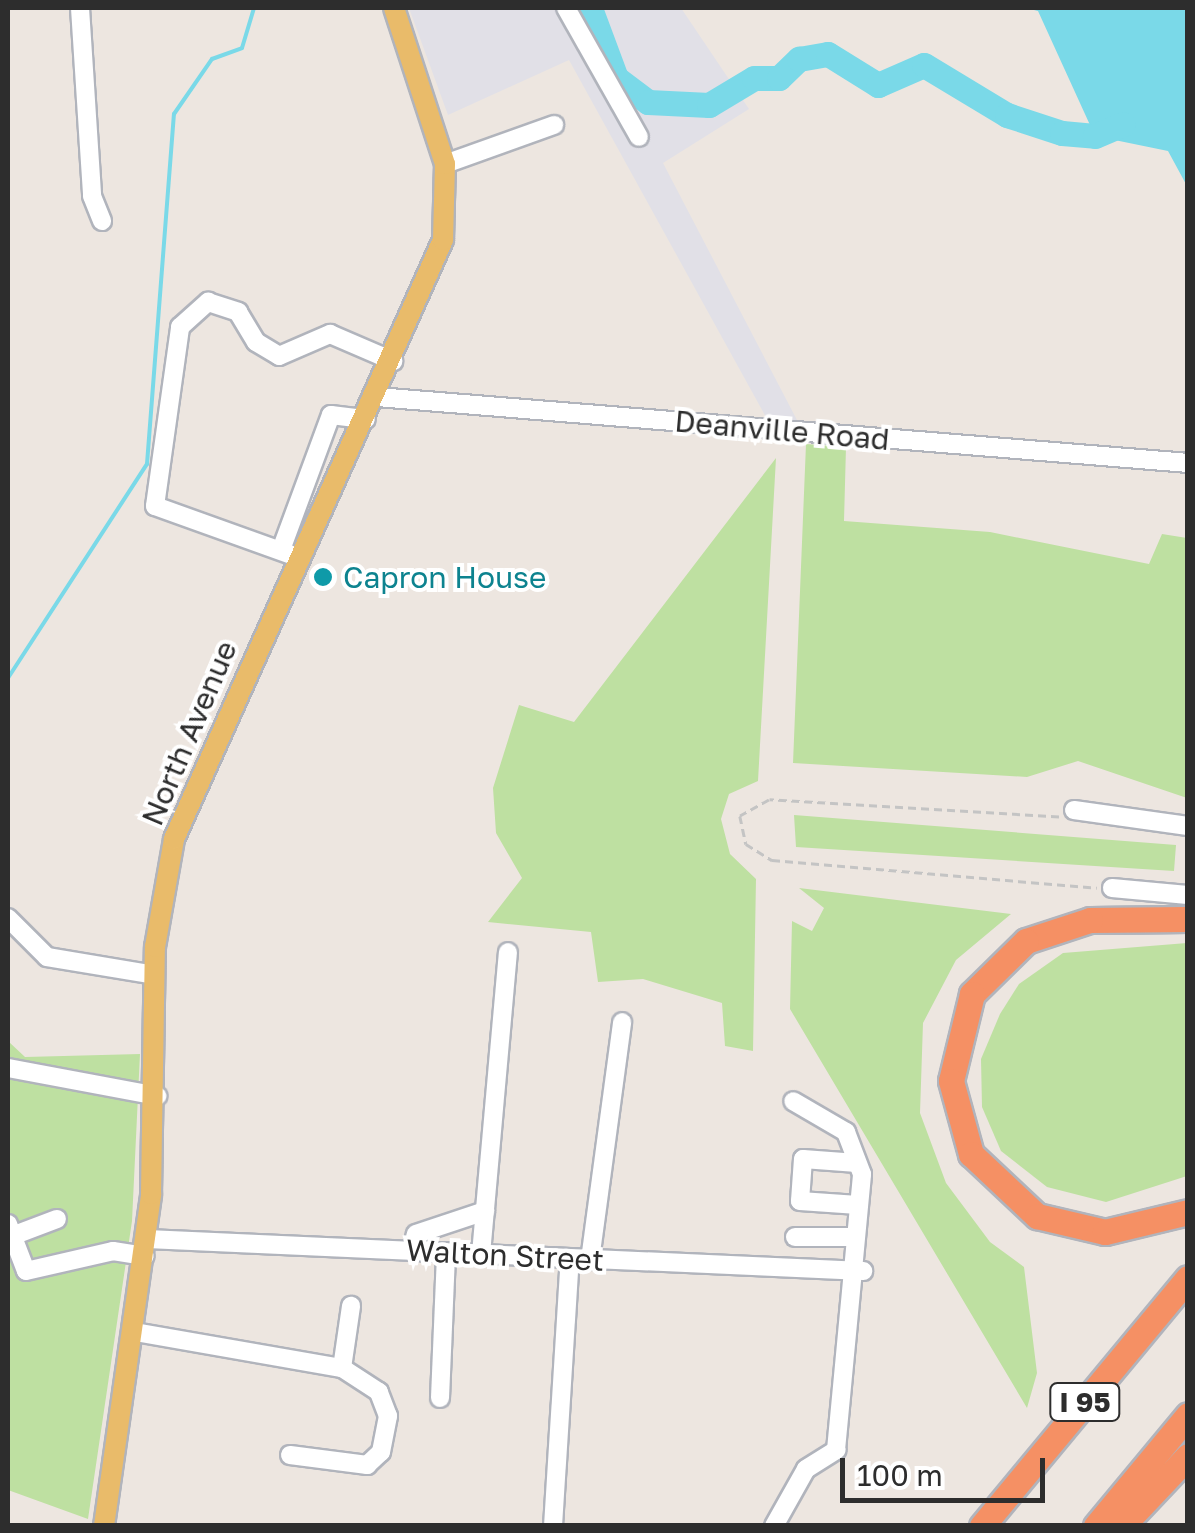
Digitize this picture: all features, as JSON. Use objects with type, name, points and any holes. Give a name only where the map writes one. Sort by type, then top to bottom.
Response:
[{"type":"highway","points":[[1188,919],[1090,920],[1026,941],[972,994],[950,1081],[971,1154],[1037,1216],[1105,1232],[1188,1212]]},
{"type":"highway","name":"I 95","points":[[982,1526],[1188,1278]]},
{"type":"highway","name":"I 95","points":[[1096,1526],[1188,1415]]},
{"type":"highway","points":[[1122,1526],[1188,1456]]},
{"type":"main road","name":"North Avenue","points":[[104,1526],[146,1247],[157,1096],[155,975],[162,891],[191,790],[291,554],[377,397],[443,240],[444,164],[394,8]]},
{"type":"street","points":[[80,8],[92,196],[102,222]]},
{"type":"street","points":[[566,8],[639,137]]},
{"type":"street","points":[[444,164],[554,125]]},
{"type":"street","points":[[366,419],[331,415],[291,554],[155,506],[167,455],[169,366],[185,316],[195,304],[226,305],[279,356],[330,334],[393,361]]},
{"type":"street","name":"Deanville Road","points":[[377,397],[1188,462]]},
{"type":"street","points":[[1074,810],[1188,826]]},
{"type":"street","points":[[1112,888],[1188,895]]},
{"type":"street","points":[[8,918],[47,957],[155,975]]},
{"type":"street","points":[[481,1254],[508,952]]},
{"type":"street","points":[[590,1260],[622,1022]]},
{"type":"street","points":[[8,1068],[157,1096]]},
{"type":"street","points":[[774,1526],[806,1468],[836,1450],[856,1271],[853,1237],[858,1163],[846,1132],[793,1101]]},
{"type":"street","points":[[858,1163],[803,1159],[800,1202],[858,1206]]},
{"type":"street","points":[[412,1250],[416,1234],[484,1211]]},
{"type":"street","points":[[10,1230],[58,1219]]},
{"type":"street","name":"Walton Street","points":[[10,1230],[26,1271],[146,1247],[412,1250],[856,1271]]},
{"type":"street","points":[[795,1237],[853,1237]]},
{"type":"street","points":[[440,1398],[446,1252]]},
{"type":"street","points":[[553,1526],[570,1258]]},
{"type":"street","points":[[342,1368],[350,1306]]},
{"type":"street","points":[[135,1332],[342,1368],[379,1392],[388,1416],[380,1452],[367,1465],[290,1454]]},
{"type":"path","points":[[1074,810],[1047,822],[770,800],[746,805],[740,825],[746,844],[772,860],[1112,888]]},
{"type":"shaded area","points":[[409,8],[681,8],[749,109],[663,163],[798,422],[767,419],[569,60],[448,115]]},
{"type":"green space","points":[[806,444],[846,447],[844,521],[990,532],[1149,564],[1162,534],[1187,538],[1187,798],[1078,761],[1027,777],[793,763]]},
{"type":"green space","points":[[776,458],[758,781],[729,794],[721,819],[730,854],[756,879],[753,1051],[725,1046],[722,1003],[643,979],[598,982],[591,932],[488,922],[522,878],[496,833],[493,788],[519,705],[574,722]]},
{"type":"green space","points":[[794,815],[1176,845],[1174,871],[796,847]]},
{"type":"green space","points":[[799,888],[1011,914],[956,960],[923,1023],[920,1113],[946,1183],[990,1242],[1024,1267],[1037,1373],[1027,1408],[790,1009],[792,921],[812,931],[824,908]]},
{"type":"green space","points":[[1187,943],[1187,1176],[1106,1202],[1047,1187],[1001,1151],[982,1107],[981,1059],[1000,1014],[1019,984],[1063,953]]},
{"type":"green space","points":[[8,1041],[25,1057],[140,1054],[132,1221],[88,1519],[8,1490]]},
{"type":"water","points":[[1026,8],[1187,8],[1187,186],[1168,151],[1095,136],[1038,11]]},
{"type":"waterway","points":[[8,678],[147,464],[174,114],[212,59],[242,48],[254,8]]},
{"type":"waterway","points":[[590,8],[616,78],[648,102],[709,105],[754,78],[779,78],[799,59],[828,54],[878,85],[924,65],[1007,115],[1062,133],[1095,136],[1123,124]]},
{"type":"place","name":"Capron House","points":[[323,577]]}]
